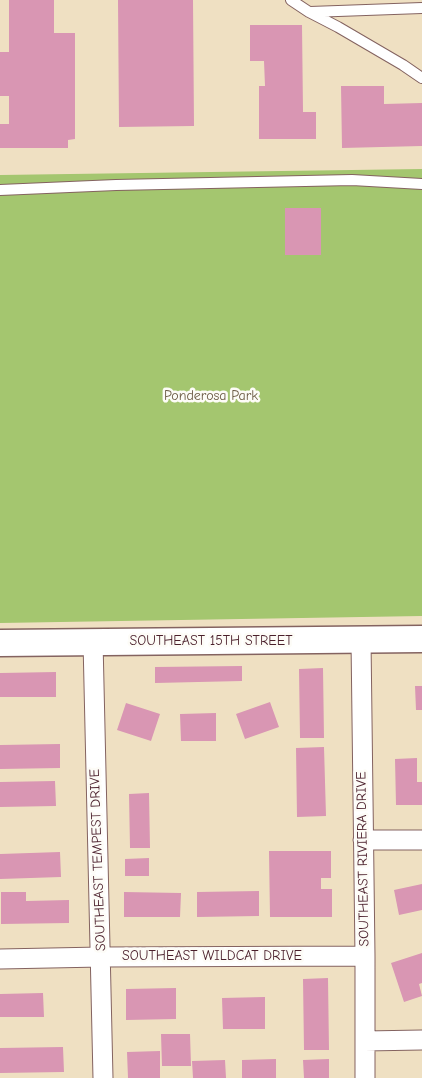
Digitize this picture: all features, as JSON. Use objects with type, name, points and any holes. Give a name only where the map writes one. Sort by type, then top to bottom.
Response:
[{"type":"main road","name":"SOUTHEAST 15TH STREET","points":[[0,643],[422,639]]},
{"type":"street","name":"SOUTHEAST RIVIERA DRIVE","points":[[361,640],[365,956],[364,1078]]},
{"type":"street","name":"SOUTHEAST TEMPEST DRIVE","points":[[93,641],[103,1078]]},
{"type":"street","points":[[363,840],[422,840]]},
{"type":"street","name":"SOUTHEAST WILDCAT DRIVE","points":[[0,959],[365,956]]},
{"type":"street","points":[[365,1041],[422,1040]]},
{"type":"lane","points":[[291,0],[422,78]]},
{"type":"lane","points":[[309,12],[422,8]]},
{"type":"lane","points":[[0,190],[116,185],[352,180],[422,184]]},
{"type":"green space","name":"Ponderosa Park","points":[[422,169],[422,616],[0,623],[0,175]]},
{"type":"building","points":[[9,0],[54,0],[54,33],[75,33],[75,139],[68,140],[68,148],[0,148],[0,124],[9,124],[9,96],[0,96],[0,52],[9,52]]},
{"type":"building","points":[[118,0],[193,0],[194,126],[119,127]]},
{"type":"building","points":[[250,25],[302,25],[303,112],[316,112],[316,139],[259,139],[259,86],[265,86],[264,61],[250,61]]},
{"type":"building","points":[[341,86],[384,86],[384,104],[422,103],[422,146],[342,148]]},
{"type":"building","points":[[285,208],[321,208],[321,255],[285,255]]},
{"type":"building","points":[[242,666],[242,681],[155,683],[155,667]]},
{"type":"building","points":[[323,668],[324,738],[300,738],[299,669]]},
{"type":"building","points":[[56,672],[56,697],[0,697],[0,673]]},
{"type":"building","points":[[415,686],[422,686],[422,710],[416,710]]},
{"type":"building","points":[[270,702],[279,727],[245,739],[236,714]]},
{"type":"building","points":[[126,703],[160,714],[151,741],[117,730]]},
{"type":"building","points":[[216,713],[216,741],[181,741],[180,714]]},
{"type":"building","points":[[60,744],[60,768],[0,769],[0,745]]},
{"type":"building","points":[[324,747],[326,816],[297,817],[296,748]]},
{"type":"building","points":[[417,758],[417,782],[422,782],[422,805],[396,805],[395,759]]},
{"type":"building","points":[[55,781],[56,806],[0,807],[0,782]]},
{"type":"building","points":[[149,793],[150,848],[130,848],[129,794]]},
{"type":"building","points":[[269,851],[331,851],[331,878],[321,878],[321,889],[332,889],[332,917],[270,917]]},
{"type":"building","points":[[60,852],[61,877],[0,879],[0,854]]},
{"type":"building","points":[[149,858],[149,876],[125,876],[125,859]]},
{"type":"building","points":[[422,884],[422,910],[399,915],[394,890]]},
{"type":"building","points":[[259,891],[259,916],[197,917],[197,892]]},
{"type":"building","points":[[1,892],[26,892],[26,901],[69,900],[69,923],[1,924]]},
{"type":"building","points":[[124,892],[181,893],[180,917],[124,917]]},
{"type":"building","points":[[422,953],[422,983],[419,984],[422,996],[404,1002],[391,963]]},
{"type":"building","points":[[328,978],[329,1050],[304,1050],[303,979]]},
{"type":"building","points":[[176,988],[176,1019],[126,1020],[126,989]]},
{"type":"building","points":[[43,993],[44,1017],[0,1017],[0,994]]},
{"type":"building","points":[[265,997],[265,1029],[223,1029],[222,998]]},
{"type":"building","points":[[161,1034],[190,1034],[191,1066],[162,1066]]},
{"type":"building","points":[[63,1047],[64,1072],[0,1073],[0,1048]]},
{"type":"building","points":[[160,1051],[160,1078],[128,1078],[127,1052]]},
{"type":"building","points":[[276,1059],[276,1078],[242,1078],[242,1060]]},
{"type":"building","points":[[329,1059],[329,1078],[304,1078],[303,1060]]},
{"type":"building","points":[[225,1060],[226,1078],[193,1078],[192,1061]]}]
